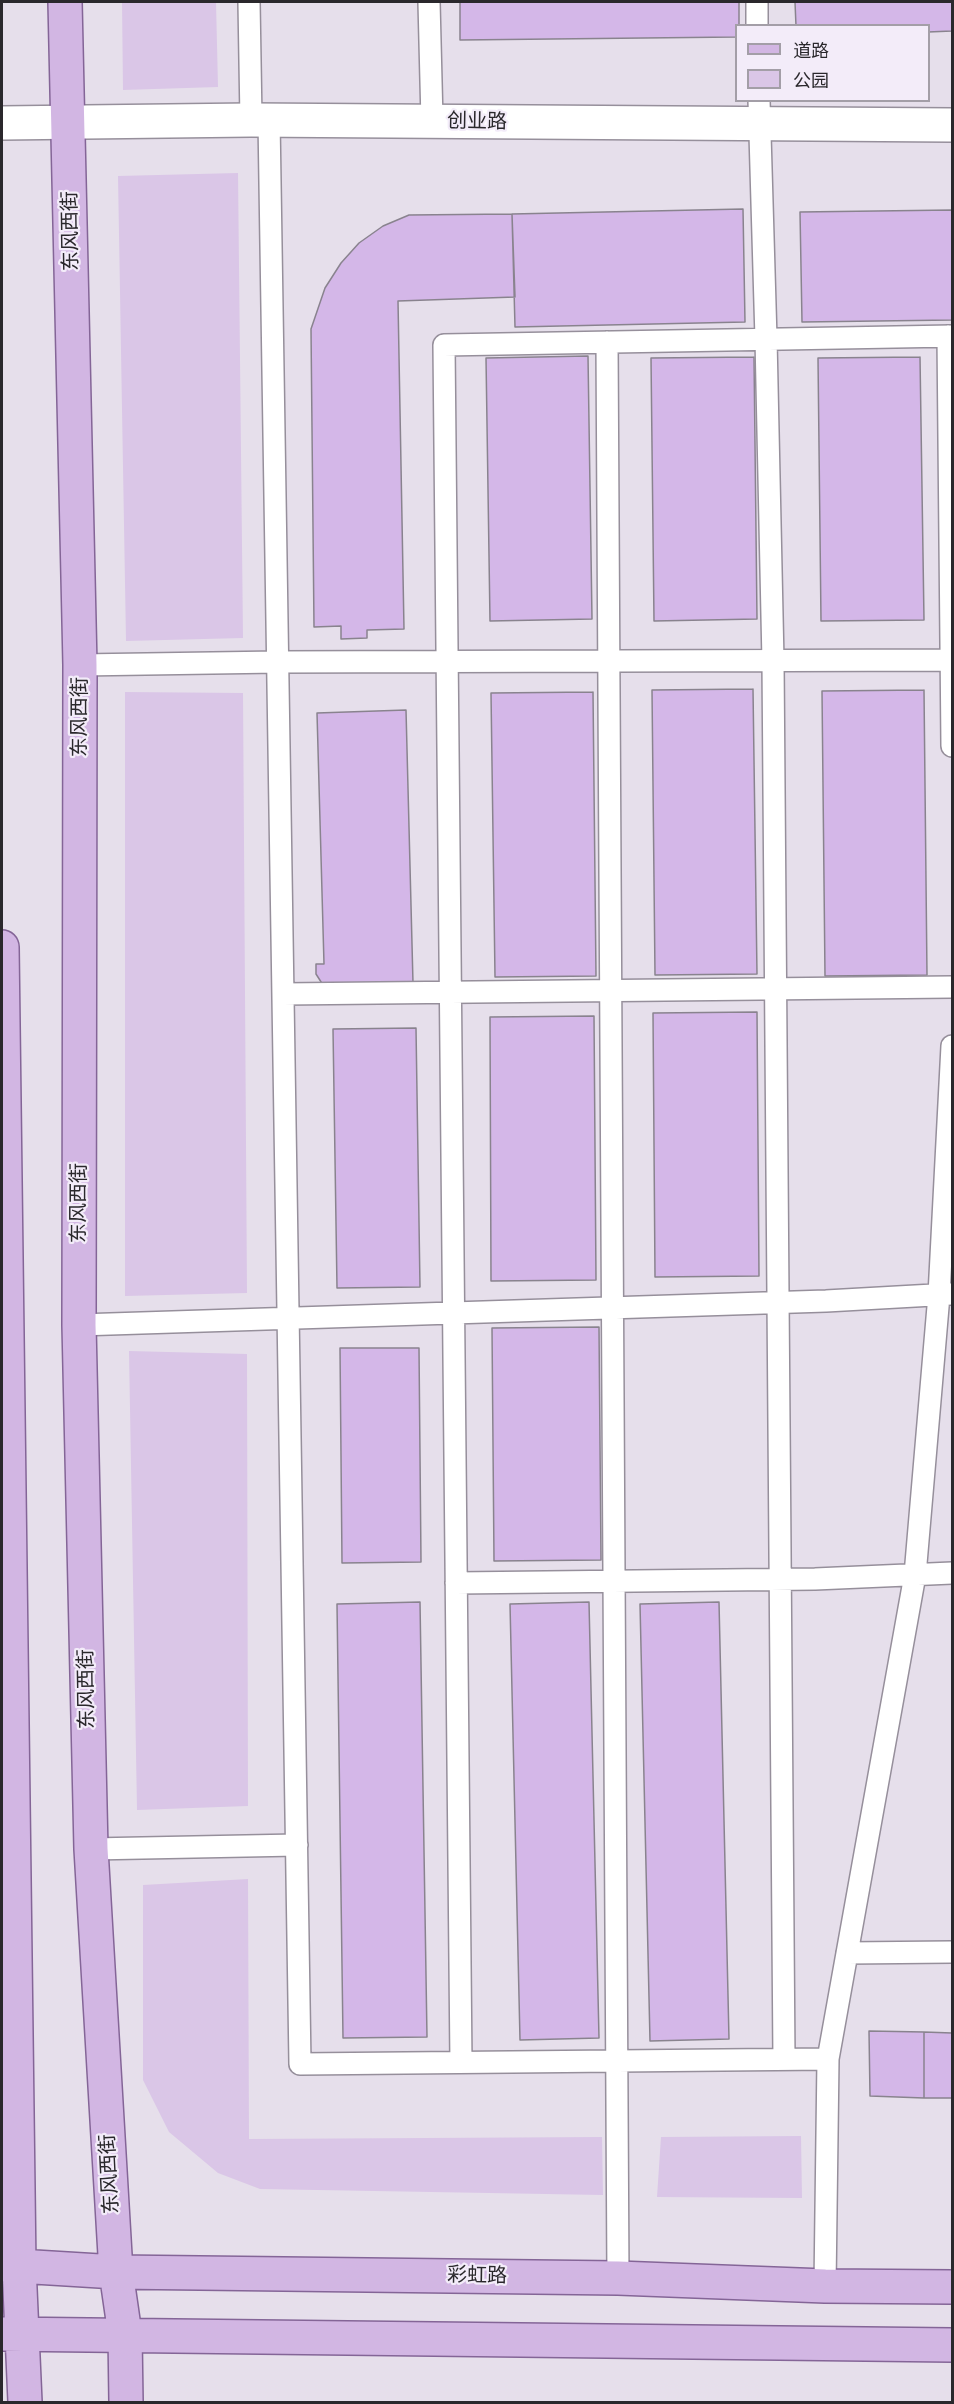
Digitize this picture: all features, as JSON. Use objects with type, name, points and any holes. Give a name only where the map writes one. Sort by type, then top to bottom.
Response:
[{"type":"main road","name":"东风西街","points":[[64,2],[69,123],[80,665],[79,1325],[91,1849],[116,2272],[124,2334],[126,2403]]},
{"type":"main road","points":[[2,947],[10,2266],[12,2335],[25,2403]]},
{"type":"main road","name":"彩虹路","points":[[10,2266],[116,2272],[618,2278],[825,2286],[952,2287]]},
{"type":"main road","points":[[12,2335],[124,2334],[952,2345]]},
{"type":"street","name":"创业路","points":[[2,123],[432,121],[759,112],[952,125]]},
{"type":"lane","points":[[249,2],[260,120],[278,662],[300,2064],[828,2059]]},
{"type":"lane","points":[[429,2],[432,121]]},
{"type":"lane","points":[[757,2],[757,24]]},
{"type":"lane","points":[[759,112],[772,661],[784,2059]]},
{"type":"lane","points":[[461,2062],[444,345],[950,336],[952,746]]},
{"type":"lane","points":[[607,342],[618,2278]]},
{"type":"lane","points":[[80,665],[447,661],[952,660]]},
{"type":"lane","points":[[283,994],[952,987]]},
{"type":"lane","points":[[825,2286],[828,2059],[915,1575],[946,1295],[952,1046]]},
{"type":"lane","points":[[79,1325],[946,1295]]},
{"type":"lane","points":[[456,1582],[780,1580],[952,1573]]},
{"type":"lane","points":[[91,1849],[297,1845]]},
{"type":"lane","points":[[847,1953],[952,1952]]},
{"type":"green space","points":[[122,2],[216,2],[218,87],[123,90]]},
{"type":"green space","points":[[238,173],[243,638],[126,641],[118,176]]},
{"type":"green space","points":[[125,692],[243,693],[247,1293],[125,1296]]},
{"type":"green space","points":[[129,1351],[247,1354],[248,1806],[137,1810]]},
{"type":"green space","points":[[248,1879],[249,2139],[602,2137],[603,2195],[260,2189],[218,2173],[169,2132],[143,2080],[143,1885]]},
{"type":"green space","points":[[801,2136],[802,2198],[657,2197],[661,2137]]},
{"type":"building","points":[[460,2],[739,2],[739,24],[735,24],[735,37],[460,40]]},
{"type":"building","points":[[795,2],[952,2],[952,31],[930,32],[930,24],[796,24]]},
{"type":"building","points":[[743,209],[745,322],[515,327],[512,214]]},
{"type":"building","points":[[952,210],[952,320],[802,322],[800,212]]},
{"type":"building","points":[[512,214],[515,297],[398,301],[404,629],[367,630],[367,638],[341,639],[341,626],[314,627],[311,329],[325,288],[341,263],[359,243],[383,226],[409,215]]},
{"type":"building","points":[[588,356],[592,619],[490,621],[486,358]]},
{"type":"building","points":[[754,357],[757,619],[654,621],[651,358]]},
{"type":"building","points":[[920,357],[924,620],[821,621],[818,358]]},
{"type":"building","points":[[753,689],[757,974],[655,975],[652,690]]},
{"type":"building","points":[[924,690],[927,975],[825,976],[822,691]]},
{"type":"building","points":[[593,692],[596,976],[495,977],[491,693]]},
{"type":"building","points":[[406,710],[413,983],[323,985],[316,974],[316,964],[324,964],[317,713]]},
{"type":"building","points":[[757,1012],[759,1276],[655,1277],[653,1013]]},
{"type":"building","points":[[594,1016],[596,1280],[491,1281],[490,1017]]},
{"type":"building","points":[[416,1028],[420,1287],[337,1288],[333,1029]]},
{"type":"building","points":[[599,1327],[601,1560],[494,1561],[492,1328]]},
{"type":"building","points":[[340,1348],[419,1348],[421,1562],[342,1563]]},
{"type":"building","points":[[420,1602],[427,2037],[343,2038],[337,1604]]},
{"type":"building","points":[[589,1602],[599,2038],[520,2040],[510,1604]]},
{"type":"building","points":[[719,1602],[729,2039],[650,2041],[640,1604]]},
{"type":"building","points":[[869,2031],[924,2032],[924,2098],[870,2096]]},
{"type":"building","points":[[924,2032],[952,2033],[952,2098],[924,2098]]}]
